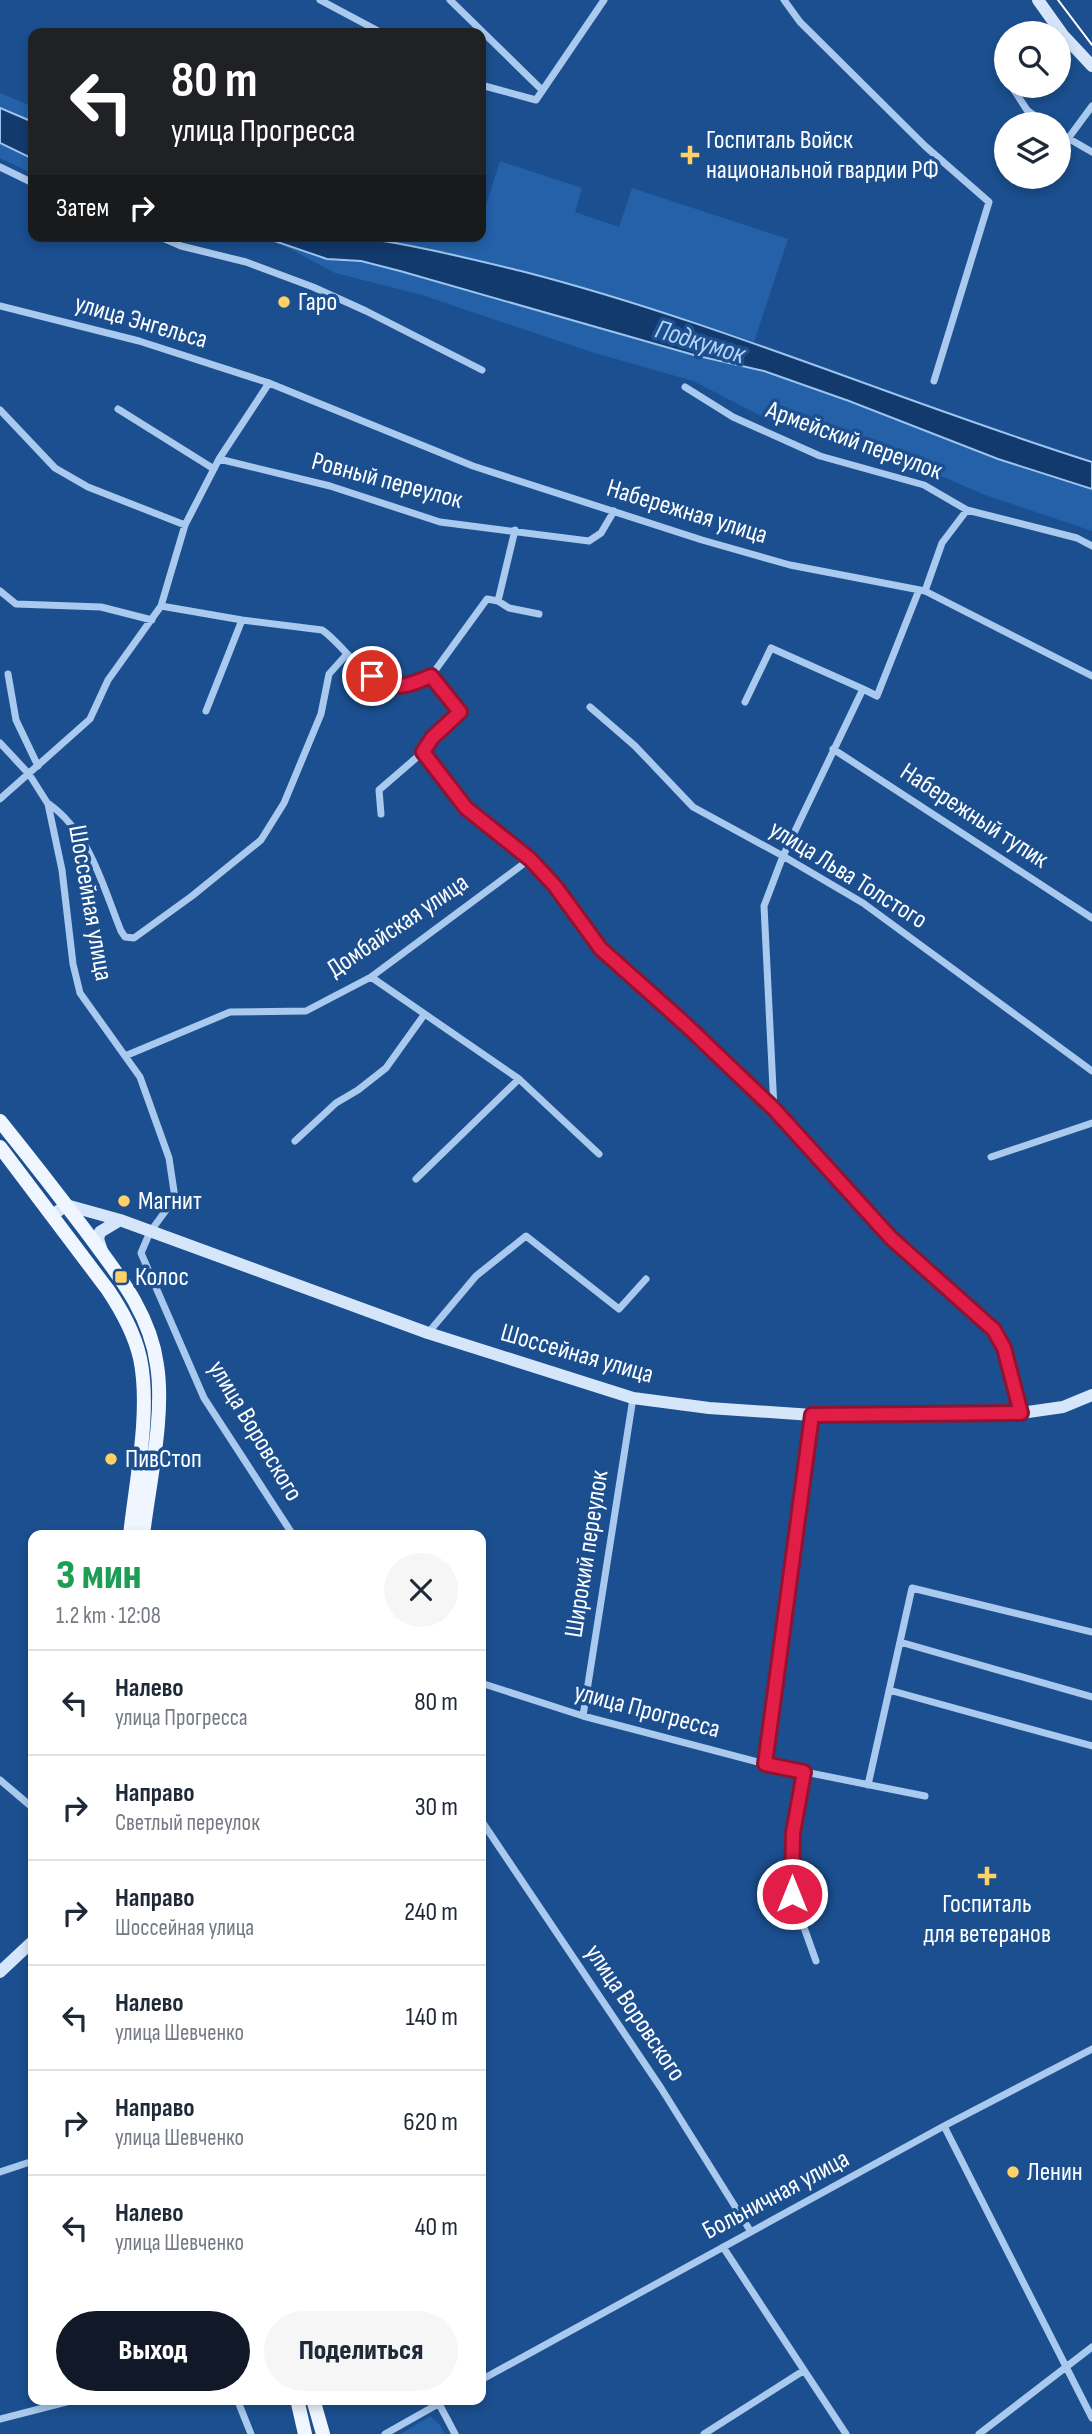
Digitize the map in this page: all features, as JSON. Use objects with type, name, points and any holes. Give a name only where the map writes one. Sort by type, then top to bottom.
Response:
[{"type":"main road","points":[[1038,0],[1063,35],[1092,66]]},
{"type":"main road","points":[[0,1121],[103,1255],[142,1314],[158,1366],[156,1427],[144,1530]]},
{"type":"main road","points":[[0,1147],[122,1311],[133,1334],[140,1358],[144,1411],[131,1530]]},
{"type":"main road","points":[[53,1215],[66,1205]]},
{"type":"main road","name":"Шоссейная улица","points":[[66,1205],[120,1220],[428,1333],[633,1398],[709,1408],[812,1415],[1021,1413],[1063,1407],[1092,1395]]},
{"type":"main road","points":[[103,1255],[98,1239],[100,1232],[120,1220]]},
{"type":"main road","points":[[0,1972],[28,1946]]},
{"type":"main road","points":[[299,2405],[306,2434]]},
{"type":"main road","points":[[315,2405],[323,2434]]},
{"type":"street","points":[[320,0],[373,28]]},
{"type":"street","points":[[450,0],[479,28]]},
{"type":"street","points":[[486,86],[536,100],[604,0]]},
{"type":"street","points":[[784,0],[800,22],[925,146],[989,202],[934,381]]},
{"type":"street","points":[[486,35],[542,90]]},
{"type":"street","points":[[1019,98],[1030,112]]},
{"type":"street","points":[[1071,135],[1092,106]]},
{"type":"street","points":[[1071,142],[1092,152]]},
{"type":"street","points":[[0,167],[28,181]]},
{"type":"street","points":[[172,242],[246,262],[313,287],[482,370]]},
{"type":"street","name":"улица Энгельса","points":[[0,306],[139,341],[269,383]]},
{"type":"street","points":[[0,799],[90,719],[108,680],[160,606],[185,525],[219,459],[269,383]]},
{"type":"street","name":"Набережная улица","points":[[269,383],[473,466],[702,540],[790,565],[922,590],[1092,677]]},
{"type":"street","name":"Армейский переулок","points":[[685,387],[733,417],[820,456],[924,485],[967,510],[1077,538],[1092,546]]},
{"type":"street","points":[[118,409],[214,469]]},
{"type":"street","points":[[0,410],[55,468],[88,488],[185,525]]},
{"type":"street","name":"Ровный переулок","points":[[219,459],[330,486],[440,522],[589,541],[601,533],[614,511]]},
{"type":"street","points":[[745,702],[771,648],[877,696],[942,543],[967,510]]},
{"type":"street","points":[[498,601],[515,530]]},
{"type":"street","points":[[0,591],[16,604],[101,607],[152,620]]},
{"type":"street","points":[[160,606],[322,630],[333,637],[358,667],[385,684],[403,688],[431,676],[487,599],[498,601],[509,608],[540,614]]},
{"type":"street","points":[[206,712],[242,620]]},
{"type":"street","name":"Шоссейная улица","points":[[48,804],[62,814],[81,837],[125,937],[134,938],[192,896],[261,840],[284,803],[321,714],[329,674],[347,654]]},
{"type":"street","points":[[8,674],[16,720],[37,766]]},
{"type":"street","points":[[380,814],[379,790],[423,752],[432,738],[460,712],[431,676]]},
{"type":"street","points":[[774,1109],[764,906],[783,856],[863,689]]},
{"type":"street","name":"улица Льва Толстого","points":[[590,707],[635,746],[693,807],[863,903],[1092,1071]]},
{"type":"street","name":"Шоссейная улица","points":[[0,743],[29,774],[48,804],[62,870],[73,964],[80,993],[140,1077],[169,1158],[175,1198],[150,1232]]},
{"type":"street","name":"Набережный тупик","points":[[832,749],[1092,918]]},
{"type":"street","points":[[423,752],[466,808],[530,859],[555,886],[601,949],[774,1109],[891,1238],[994,1330],[1004,1348],[1021,1413]]},
{"type":"street","name":"Домбайская улица","points":[[125,1056],[230,1012],[306,1011],[371,977],[530,859]]},
{"type":"street","points":[[371,977],[519,1079],[600,1154]]},
{"type":"street","points":[[295,1141],[336,1103],[386,1068],[424,1015]]},
{"type":"street","points":[[416,1179],[519,1079]]},
{"type":"street","points":[[991,1157],[1092,1123]]},
{"type":"street","name":"улица Воровского","points":[[150,1232],[141,1253],[204,1398],[290,1530]]},
{"type":"street","points":[[428,1333],[476,1276],[526,1236],[619,1309],[646,1279]]},
{"type":"street","name":"Широкий переулок","points":[[583,1716],[633,1398]]},
{"type":"street","points":[[765,1764],[812,1415]]},
{"type":"street","points":[[868,1785],[912,1588],[1092,1632]]},
{"type":"street","points":[[900,1642],[1092,1697]]},
{"type":"street","name":"улица Прогресса","points":[[486,1685],[583,1716],[765,1764],[925,1796]]},
{"type":"street","points":[[889,1690],[1092,1746]]},
{"type":"street","points":[[804,1772],[793,1833],[792,1894],[816,1961]]},
{"type":"street","points":[[0,1780],[28,1804]]},
{"type":"street","name":"улица Воровского","points":[[486,1827],[661,2088],[751,2232]]},
{"type":"street","name":"Больничная улица","points":[[486,2377],[944,2126],[1092,2049]]},
{"type":"street","points":[[944,2126],[1092,2418]]},
{"type":"street","points":[[0,2172],[28,2163]]},
{"type":"street","points":[[723,2247],[846,2434]]},
{"type":"street","points":[[979,2434],[1092,2347]]},
{"type":"street","points":[[704,2434],[803,2371]]},
{"type":"street","points":[[0,2419],[55,2405]]},
{"type":"street","points":[[239,2405],[251,2434]]},
{"type":"street","points":[[385,2434],[433,2405]]},
{"type":"street","points":[[440,2405],[455,2434]]},
{"type":"shaded area","points":[[0,93],[28,105],[28,120],[0,108]]},
{"type":"shaded area","points":[[0,143],[28,157],[28,172],[0,158]]},
{"type":"shaded area","points":[[500,161],[582,188],[575,212],[619,227],[632,188],[788,239],[754,342],[583,287],[469,258],[385,242],[486,242],[486,205]]},
{"type":"shaded area","points":[[277,242],[327,259],[361,261],[694,355],[764,371],[849,401],[998,459],[1092,489],[1092,531],[985,495],[939,475],[773,422],[693,381],[588,351],[422,295],[335,273]]},
{"type":"shaded area","points":[[430,2416],[445,2434],[401,2434]]},
{"type":"water","points":[[0,108],[28,120],[28,157],[0,143]]},
{"type":"water","name":"Подкумок","points":[[277,242],[389,242],[480,261],[594,291],[1092,462],[1092,489],[998,459],[764,371],[694,355],[361,261],[327,259]]},
{"type":"tram line","points":[[1058,0],[1092,45]]},
{"type":"place","name":"Госпиталь Войск национальной гвардии РФ","points":[[690,155]]},
{"type":"place","name":"Гаро","points":[[284,302]]},
{"type":"place","name":"Магнит","points":[[124,1201]]},
{"type":"place","name":"Колос","points":[[121,1277]]},
{"type":"place","name":"ПивСтоп","points":[[111,1459]]},
{"type":"place","name":"Госпиталь для ветеранов","points":[[987,1876]]},
{"type":"place","name":"Ленин","points":[[1013,2172]]},
{"type":"route","points":[[372,676],[385,684],[403,688],[431,676],[460,712],[432,738],[423,752],[466,808],[530,859],[555,886],[601,949],[774,1109],[891,1238],[994,1330],[1004,1348],[1021,1413],[812,1415],[765,1764],[804,1772],[793,1833],[792,1894]]}]
